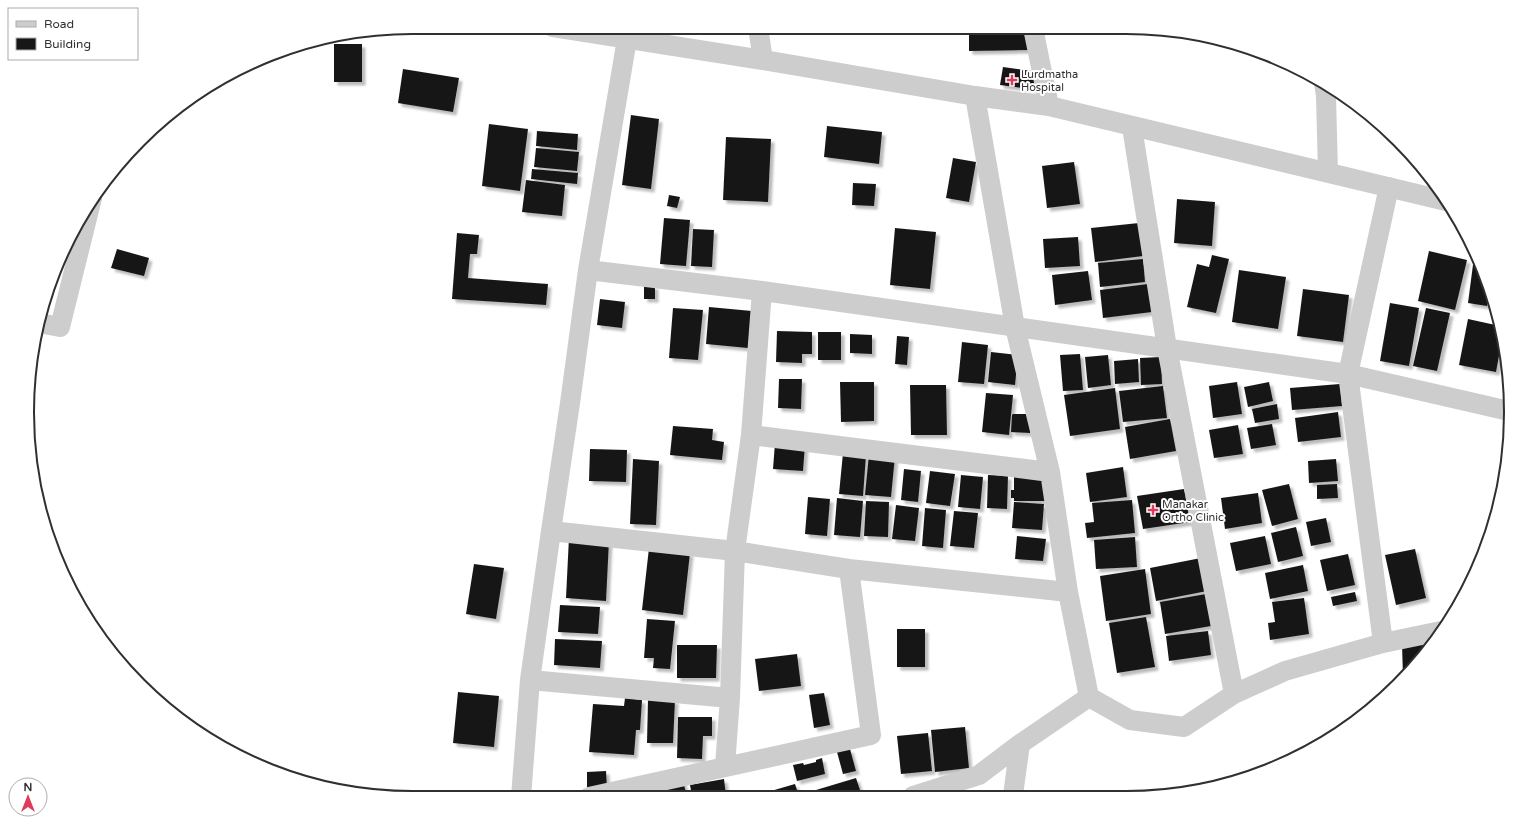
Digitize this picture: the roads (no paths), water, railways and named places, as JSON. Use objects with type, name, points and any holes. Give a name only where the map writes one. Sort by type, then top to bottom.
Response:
[{"type":"street","points":[[593,34],[762,60],[975,96],[1049,106],[1438,199]]},
{"type":"street","points":[[759,34],[762,60]]},
{"type":"street","points":[[1034,34],[1049,106]]},
{"type":"street","points":[[522,791],[530,680],[588,270],[627,40]]},
{"type":"street","points":[[1325,91],[1328,173]]},
{"type":"street","points":[[975,96],[1015,327],[1050,472],[1068,592],[1089,697],[1130,720],[1184,727],[1234,694],[1285,671],[1383,643],[1433,633]]},
{"type":"street","points":[[1132,127],[1167,348],[1234,694]]},
{"type":"street","points":[[1383,643],[1348,374],[1389,187]]},
{"type":"street","points":[[45,324],[60,328],[86,221]]},
{"type":"street","points":[[588,270],[762,291],[1348,374],[1504,410]]},
{"type":"street","points":[[725,766],[730,698],[735,551],[751,435],[762,291]]},
{"type":"street","points":[[751,435],[1050,472]]},
{"type":"street","points":[[551,530],[735,551],[849,569],[1068,592]]},
{"type":"street","points":[[615,791],[871,734],[849,569]]},
{"type":"street","points":[[530,680],[730,698]]},
{"type":"street","points":[[929,791],[979,775],[1020,744],[1089,697]]},
{"type":"street","points":[[1014,791],[1020,744]]},
{"type":"place","name":"Lurdmatha Hospital","points":[[1012,80]]},
{"type":"place","name":"Manakar Ortho Clinic","points":[[1153,510]]}]
